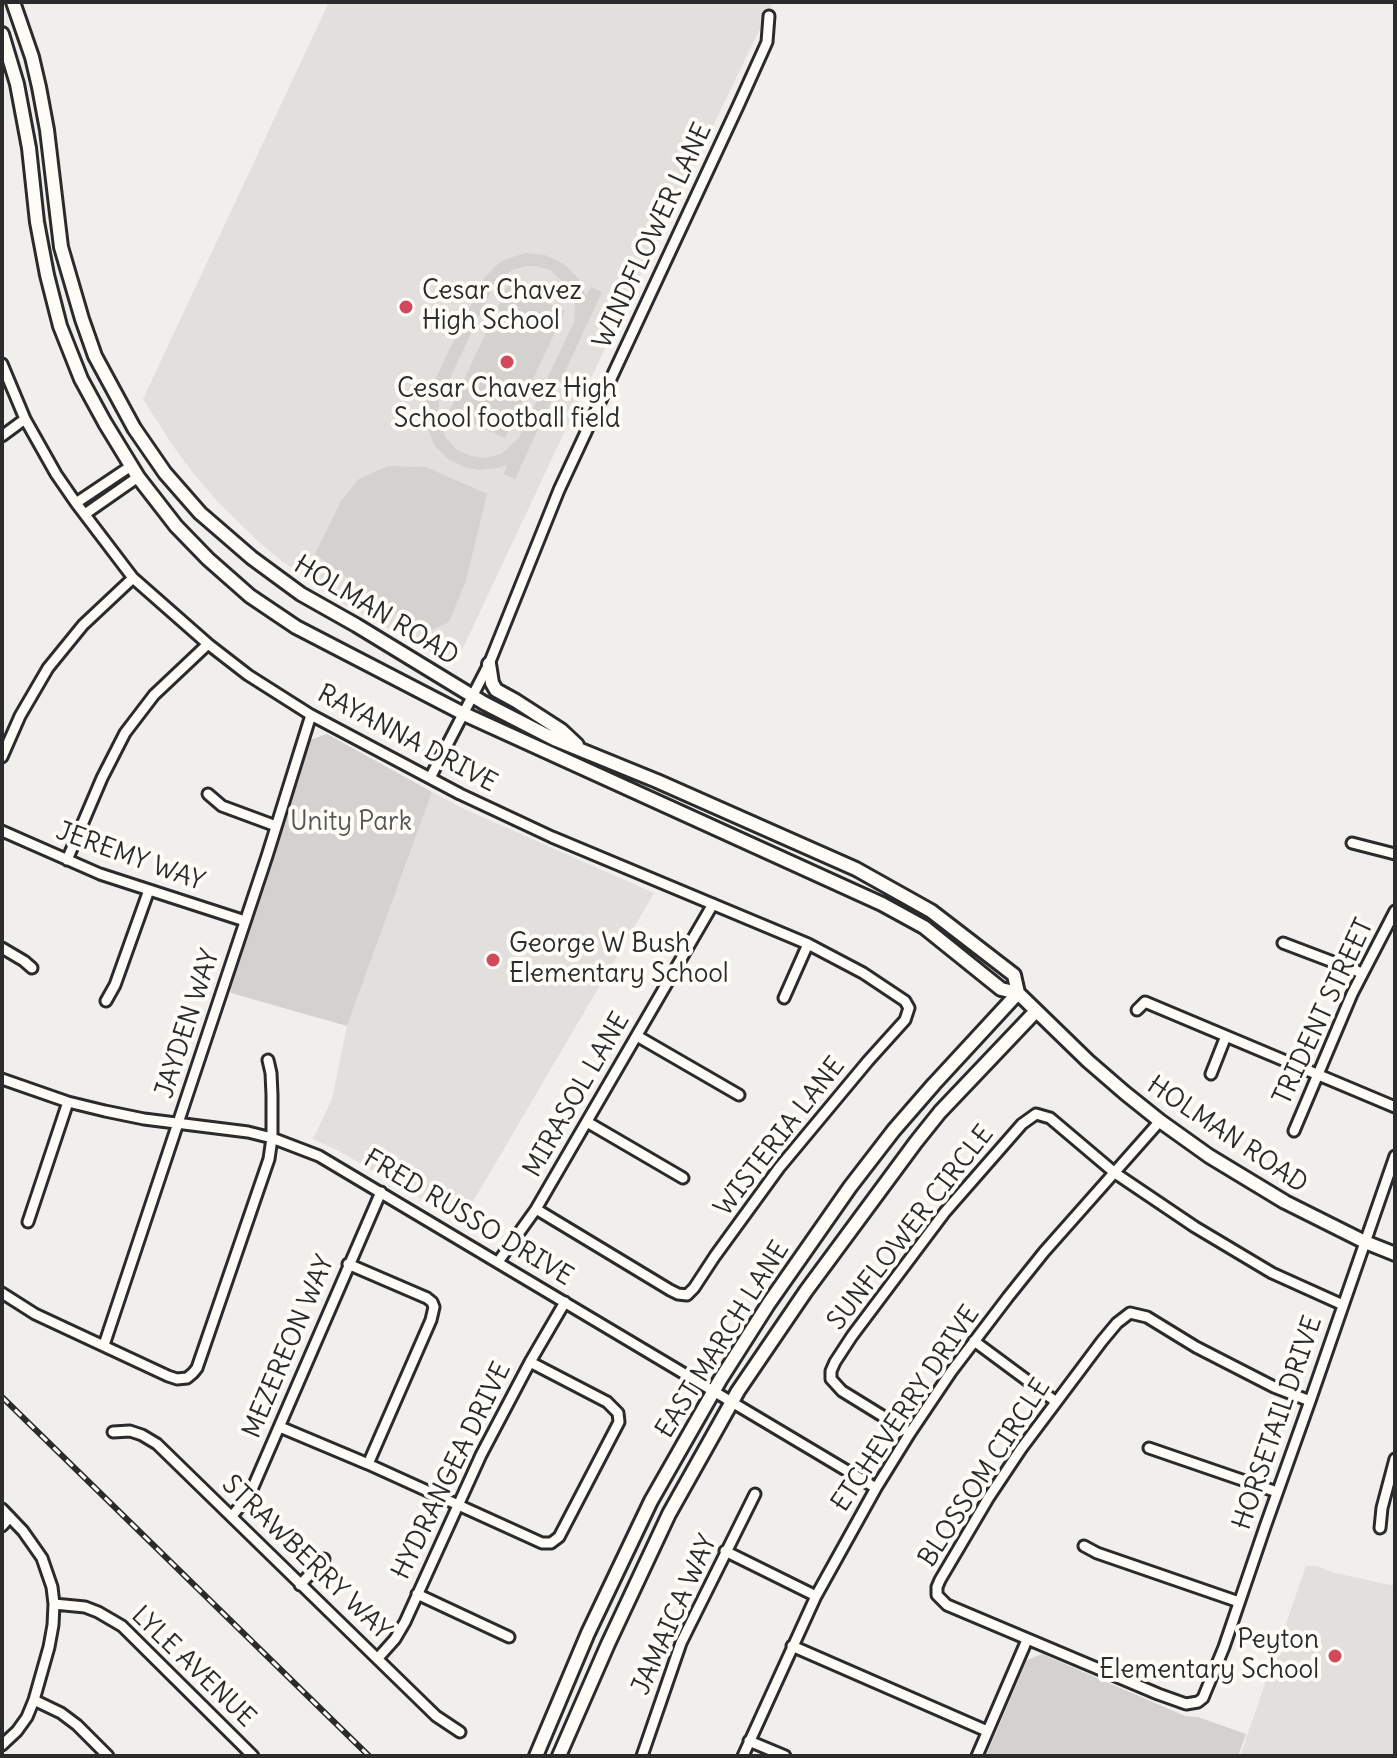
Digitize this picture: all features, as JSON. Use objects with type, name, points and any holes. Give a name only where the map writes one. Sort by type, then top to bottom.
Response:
[{"type":"main road","name":"HOLMAN ROAD","points":[[13,2],[39,87],[61,247],[95,356],[120,405],[150,453],[200,513],[252,558],[301,594],[473,697],[554,739],[856,869],[908,896],[1014,975],[1018,993]]},
{"type":"main road","name":"HOLMAN ROAD","points":[[2,34],[17,84],[29,148],[37,222],[47,275],[60,326],[81,379],[134,472],[176,526],[250,596],[296,627],[464,714],[882,904],[924,927],[1001,989],[1018,993],[1125,1093],[1209,1156],[1306,1213],[1395,1254]]},
{"type":"main road","points":[[489,664],[496,690],[561,730],[585,753]]},
{"type":"main road","name":"EAST MARCH LANE","points":[[536,1756],[588,1633],[632,1541],[713,1391],[769,1303],[850,1187],[894,1130],[1018,993]]},
{"type":"main road","name":"EAST MARCH LANE","points":[[559,1756],[669,1514],[731,1402],[806,1291],[916,1142],[940,1112],[1036,1011]]},
{"type":"street","name":"WINDFLOWER LANE","points":[[430,778],[489,664],[577,450],[767,42],[769,16]]},
{"type":"street","name":"RAYANNA DRIVE","points":[[2,364],[25,419],[56,474],[133,578],[248,675],[311,715],[528,826],[808,944],[863,973],[905,1001],[909,1008]]},
{"type":"street","points":[[2,436],[25,419]]},
{"type":"street","points":[[76,503],[134,472]]},
{"type":"street","points":[[85,514],[134,472]]},
{"type":"street","points":[[2,757],[20,716],[48,668],[83,625],[133,578]]},
{"type":"street","points":[[67,860],[125,733],[154,695],[208,644]]},
{"type":"street","name":"JAYDEN WAY","points":[[104,1345],[311,715]]},
{"type":"street","points":[[208,794],[222,806],[276,826]]},
{"type":"street","name":"JEREMY WAY","points":[[2,831],[100,874],[245,921]]},
{"type":"street","points":[[1352,843],[1395,854]]},
{"type":"street","points":[[106,1001],[115,985],[149,890]]},
{"type":"street","name":"MIRASOL LANE","points":[[498,1262],[536,1209],[713,904]]},
{"type":"street","name":"TRIDENT STREET","points":[[1294,1131],[1362,973],[1395,911]]},
{"type":"street","points":[[1283,943],[1362,973]]},
{"type":"street","points":[[784,998],[808,944]]},
{"type":"street","points":[[2,948],[32,968]]},
{"type":"street","points":[[1137,1010],[1145,1002],[1395,1107]]},
{"type":"street","name":"WISTERIA LANE","points":[[536,1209],[670,1290],[687,1295],[779,1168],[849,1082],[905,1020],[909,1008]]},
{"type":"street","points":[[637,1036],[739,1095]]},
{"type":"street","points":[[1211,1074],[1226,1036]]},
{"type":"street","points":[[2,1293],[35,1314],[168,1376],[187,1378],[197,1368],[269,1159],[272,1095],[268,1060]]},
{"type":"street","name":"FRED RUSSO DRIVE","points":[[2,1079],[68,1102],[144,1119],[224,1128],[272,1138],[319,1156],[876,1488]]},
{"type":"street","points":[[28,1222],[68,1102]]},
{"type":"street","name":"SUNFLOWER CIRCLE","points":[[910,1433],[836,1386],[831,1379],[831,1371],[852,1336],[945,1212],[1022,1124],[1036,1114],[1050,1118],[1115,1173]]},
{"type":"street","name":"ETCHEVERRY DRIVE","points":[[743,1756],[816,1596],[910,1433],[974,1341],[1044,1252],[1160,1121]]},
{"type":"street","points":[[587,1122],[683,1178]]},
{"type":"street","name":"HORSETAIL DRIVE","points":[[1198,1702],[1207,1692],[1395,1156]]},
{"type":"street","points":[[1115,1173],[1239,1254],[1343,1305]]},
{"type":"street","name":"MEZEREON WAY","points":[[232,1516],[250,1494],[381,1192]]},
{"type":"street","points":[[348,1264],[427,1298],[434,1307],[368,1464]]},
{"type":"street","name":"HYDRANGEA DRIVE","points":[[378,1658],[405,1622],[481,1455],[565,1302]]},
{"type":"street","name":"BLOSSOM CIRCLE","points":[[1198,1702],[1186,1704],[947,1605],[937,1595],[937,1587],[989,1497],[1055,1401],[1117,1323],[1130,1313],[1147,1317],[1274,1387],[1310,1401]]},
{"type":"street","points":[[974,1341],[1055,1401]]},
{"type":"street","points":[[280,1427],[542,1543],[551,1543],[559,1537],[616,1429],[618,1413],[607,1402],[530,1362]]},
{"type":"street","name":"STRAWBERRY WAY","points":[[113,1432],[130,1431],[157,1444],[436,1716],[460,1732]]},
{"type":"street","points":[[1149,1448],[1277,1492]]},
{"type":"street","points":[[1380,1528],[1395,1459]]},
{"type":"street","name":"JAMAICA WAY","points":[[642,1756],[681,1643],[755,1494]]},
{"type":"street","points":[[2,1509],[33,1543],[42,1558],[54,1604],[49,1647],[34,1700],[27,1717],[2,1745]]},
{"type":"street","points":[[2,1526],[10,1517]]},
{"type":"street","points":[[1084,1546],[1239,1602]]},
{"type":"street","points":[[725,1551],[816,1596]]},
{"type":"street","points":[[300,1585],[324,1559]]},
{"type":"street","points":[[417,1594],[509,1637]]},
{"type":"street","name":"LYLE AVENUE","points":[[54,1604],[85,1607],[122,1626],[253,1756]]},
{"type":"street","points":[[977,1756],[1027,1640]]},
{"type":"street","points":[[792,1646],[987,1731]]},
{"type":"street","points":[[34,1700],[77,1725],[108,1756]]},
{"type":"street","points":[[749,1741],[785,1756]]},
{"type":"shaded area","name":"Cesar Chavez High School","points":[[329,2],[773,2],[455,665],[333,598],[259,542],[193,473],[143,399]]},
{"type":"shaded area","name":"George W Bush Elementary School","points":[[432,792],[654,893],[461,1222],[313,1139],[332,1099],[347,1026]]},
{"type":"shaded area","name":"Peyton Elementary School","points":[[1306,1566],[1317,1566],[1395,1586],[1395,1756],[1240,1756]]},
{"type":"green space","points":[[526,253],[545,255],[564,264],[578,278],[586,296],[591,287],[602,292],[515,479],[504,474],[507,465],[478,470],[449,460],[435,446],[425,418],[431,388],[484,278],[506,259]],"holes":[[[535,266],[550,270],[567,285],[575,307],[574,322],[519,438],[501,454],[486,458],[471,456],[457,450],[446,438],[438,417],[439,401],[494,285],[512,270]]]},
{"type":"green space","name":"Cesar Chavez High School football field","points":[[508,285],[565,311],[505,438],[449,412]]},
{"type":"green space","points":[[388,466],[426,467],[487,494],[466,580],[449,622],[429,631],[389,610],[315,554],[341,501],[359,479]]},
{"type":"green space","name":"Unity Park","points":[[327,734],[432,792],[347,1026],[231,993],[230,987],[310,740]]},
{"type":"green space","points":[[1042,1654],[1185,1716],[1198,1717],[1246,1734],[1238,1756],[986,1756],[1027,1660]]},
{"type":"railway","points":[[2,1397],[369,1756]]},
{"type":"place","name":"Cesar Chavez High School","points":[[406,307]]},
{"type":"place","name":"Cesar Chavez High School football field","points":[[507,362]]},
{"type":"place","name":"George W Bush Elementary School","points":[[493,960]]},
{"type":"place","name":"Peyton Elementary School","points":[[1335,1656]]}]
